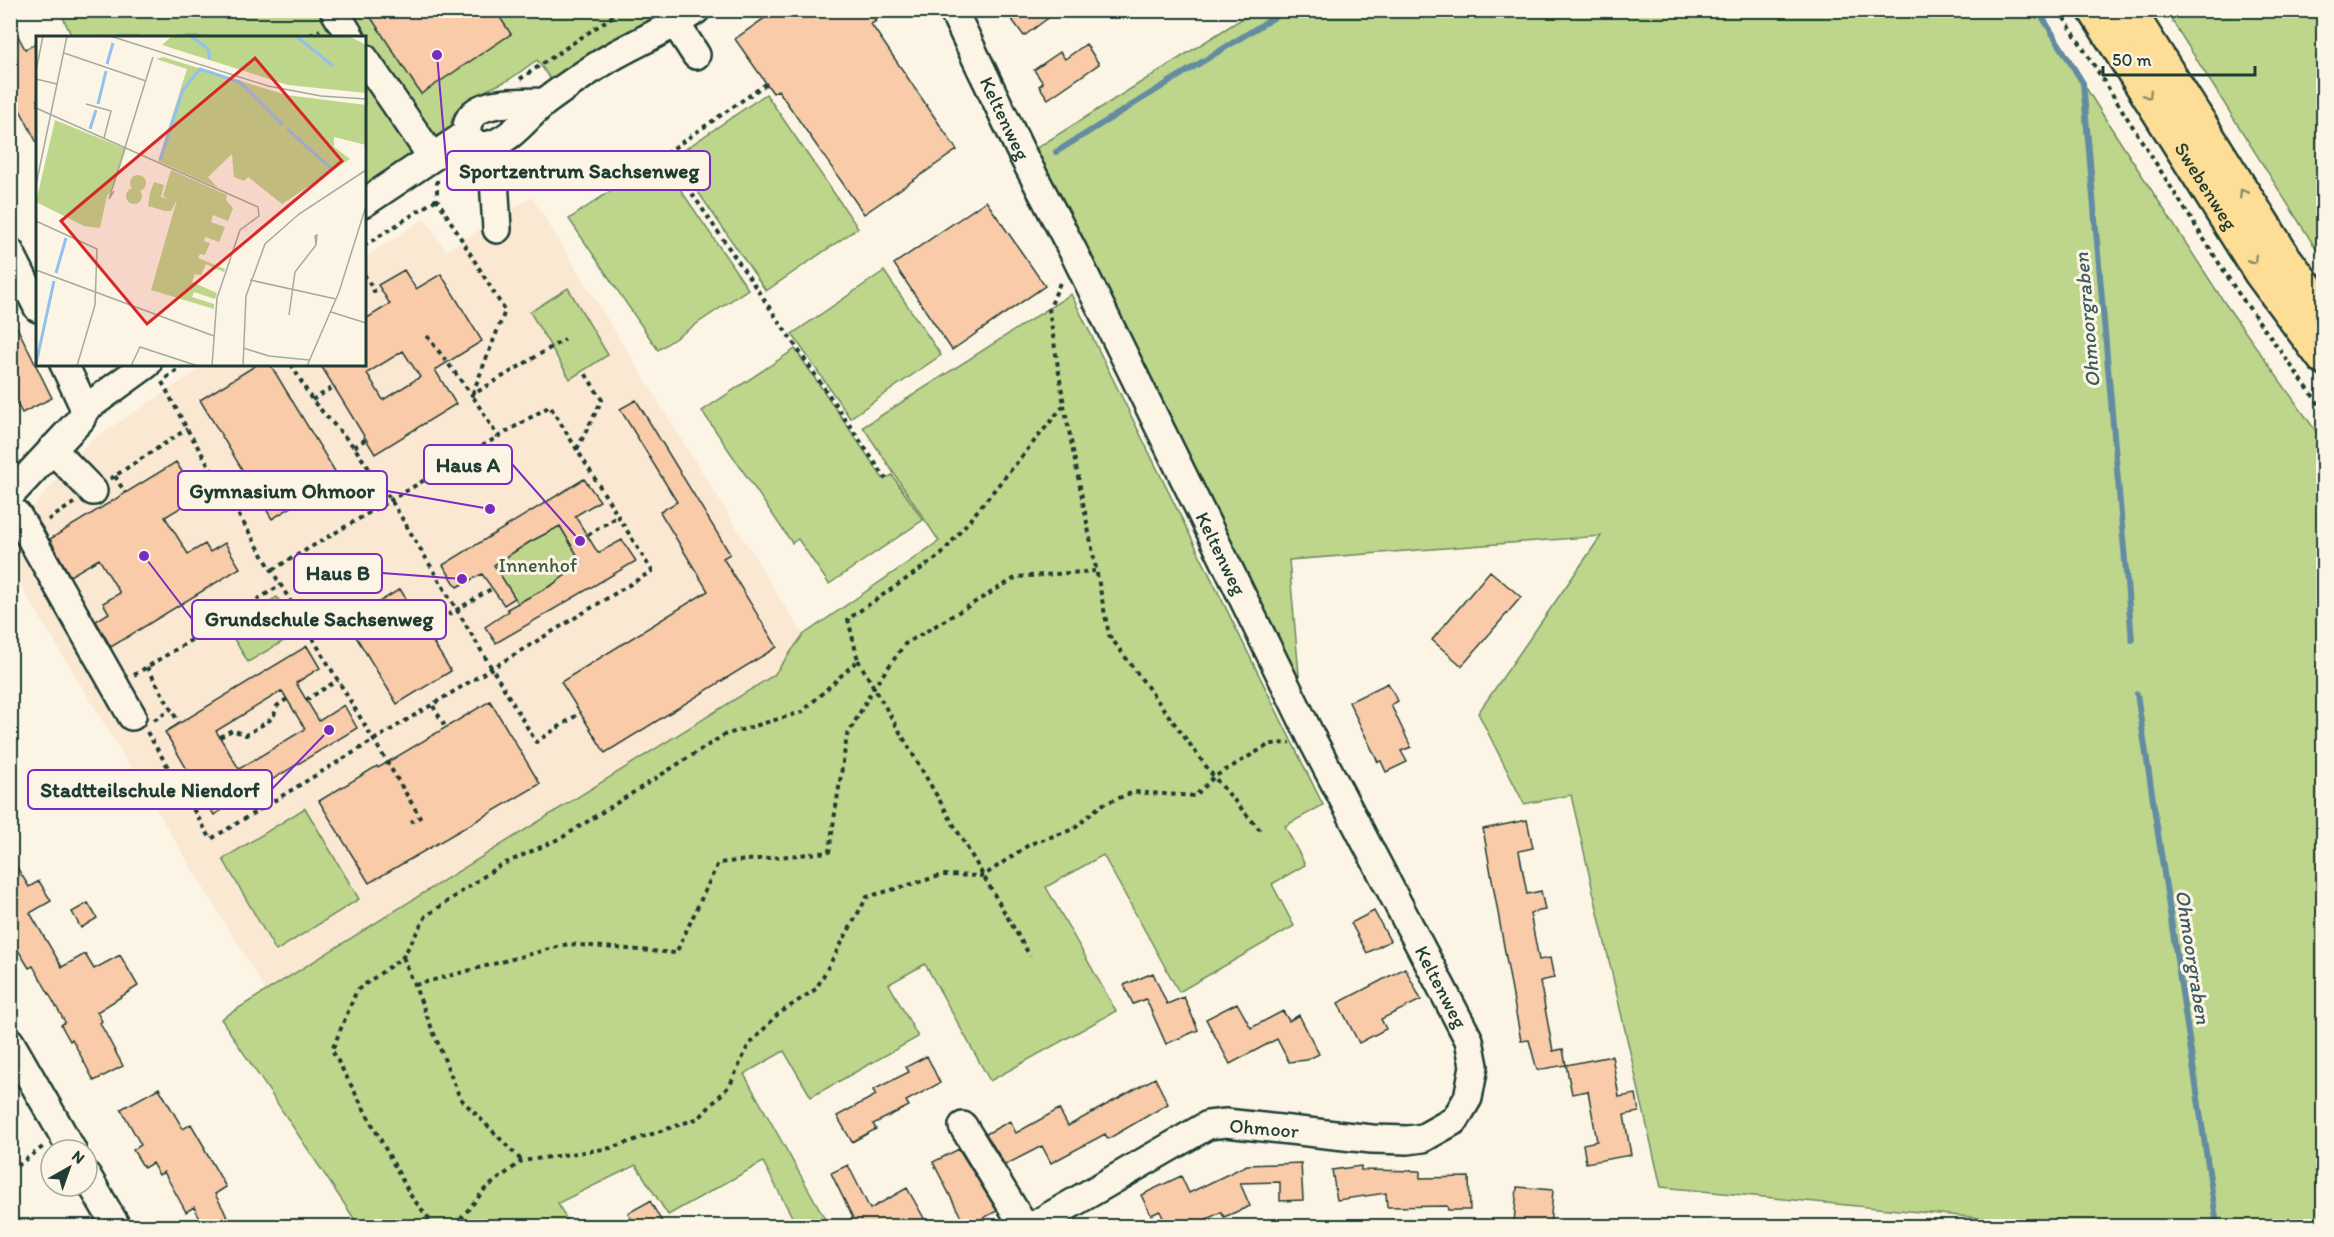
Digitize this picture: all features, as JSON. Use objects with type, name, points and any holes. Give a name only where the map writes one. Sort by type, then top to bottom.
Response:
[{"type":"main road","name":"Swebenweg","points":[[2095,10],[2261,273],[2324,358]]},
{"type":"main road","name":"Swebenweg","points":[[2128,10],[2284,258],[2324,311]]},
{"type":"street","points":[[334,10],[350,36]]},
{"type":"street","name":"Keltenweg","points":[[954,10],[1020,150],[1073,251],[1314,743],[1470,1040],[1474,1066],[1468,1098]]},
{"type":"street","points":[[545,102],[483,107],[472,113],[467,122],[467,134],[474,143],[482,146],[492,145],[507,136],[545,102],[613,56],[686,17],[696,56]]},
{"type":"street","points":[[366,61],[432,157]]},
{"type":"street","points":[[366,202],[467,134]]},
{"type":"street","points":[[492,145],[497,229]]},
{"type":"street","points":[[10,252],[36,304]]},
{"type":"street","points":[[65,366],[85,409]]},
{"type":"street","points":[[10,495],[81,419],[85,409],[154,373]]},
{"type":"street","points":[[52,449],[104,483]]},
{"type":"street","points":[[10,509],[28,533],[115,687],[143,721]]},
{"type":"street","points":[[10,1042],[65,1138]]},
{"type":"street","name":"Ohmoor","points":[[1033,1227],[1208,1125],[1226,1123],[1372,1139],[1408,1140],[1434,1134],[1455,1120],[1468,1098]]},
{"type":"street","points":[[963,1126],[1024,1227]]},
{"type":"street","points":[[99,1197],[116,1227]]},
{"type":"path","points":[[531,71],[622,10]]},
{"type":"path","points":[[2059,10],[2236,290],[2324,411]]},
{"type":"path","points":[[766,84],[665,154],[886,479]]},
{"type":"path","points":[[432,157],[438,167],[437,199],[505,311],[472,395]]},
{"type":"path","points":[[366,245],[437,199]]},
{"type":"path","points":[[1073,251],[1049,310],[1064,405],[1109,635],[1214,777],[1260,830]]},
{"type":"path","points":[[366,277],[375,293]]},
{"type":"path","points":[[427,336],[472,395],[498,437]]},
{"type":"path","points":[[472,395],[565,339]]},
{"type":"path","points":[[292,366],[312,400],[354,447],[391,500],[536,742],[580,713]]},
{"type":"path","points":[[154,373],[420,817],[411,822]]},
{"type":"path","points":[[577,449],[602,400],[585,373]]},
{"type":"path","points":[[312,400],[334,387]]},
{"type":"path","points":[[1030,957],[858,660],[848,619],[940,555],[1064,405]]},
{"type":"path","points":[[171,709],[143,721],[211,839],[652,571],[550,406],[272,570]]},
{"type":"path","points":[[354,447],[366,439]]},
{"type":"path","points":[[104,483],[125,493]]},
{"type":"path","points":[[588,535],[618,516]]},
{"type":"path","points":[[415,985],[568,944],[675,953],[718,863],[829,852],[848,736],[874,687],[905,644],[1017,578],[1095,571]]},
{"type":"path","points":[[115,687],[281,585]]},
{"type":"path","points":[[425,629],[491,589]]},
{"type":"path","points":[[435,1227],[411,1196],[332,1050],[357,990],[404,957],[426,916],[499,866],[563,837],[724,735],[802,712],[858,660]]},
{"type":"path","points":[[147,668],[179,723]]},
{"type":"path","points":[[306,700],[338,680]]},
{"type":"path","points":[[220,737],[232,730],[246,735],[273,718],[277,706],[287,699]]},
{"type":"path","points":[[433,706],[446,728]]},
{"type":"path","points":[[455,1227],[485,1189],[522,1161],[611,1148],[699,1118],[730,1085],[748,1046],[778,1014],[816,989],[867,897],[943,875],[983,876],[1030,844],[1074,829],[1101,805],[1134,792],[1195,796],[1214,777],[1270,744],[1314,743]]},
{"type":"path","points":[[404,957],[460,1098],[522,1161]]},
{"type":"path","points":[[10,1171],[39,1156]]},
{"type":"shaded area","points":[[532,197],[803,635],[774,675],[266,991],[11,570],[11,532],[90,441],[204,366],[366,366],[366,256],[425,218],[446,251]]},
{"type":"green space","points":[[60,11],[680,11],[554,84],[537,60],[510,79],[479,93],[461,105],[455,113],[451,123],[451,135],[366,192],[366,36],[72,36]]},
{"type":"green space","points":[[1254,11],[2038,11],[2224,302],[2323,441],[2323,1226],[2064,1226],[1661,1187],[1571,795],[1524,804],[1478,713],[1601,536],[1289,560],[1301,697],[1035,149]]},
{"type":"green space","points":[[2166,11],[2323,11],[2323,260]]},
{"type":"green space","points":[[766,94],[858,228],[766,291],[674,157]]},
{"type":"green space","points":[[659,158],[748,289],[658,350],[569,219]]},
{"type":"green space","points":[[884,271],[941,355],[850,418],[792,334]]},
{"type":"green space","points":[[568,288],[608,355],[570,379],[530,312]]},
{"type":"green space","points":[[1071,294],[1323,805],[1285,826],[1305,865],[1272,884],[1294,926],[1179,992],[1103,855],[1046,887],[1116,1011],[990,1081],[925,964],[889,984],[918,1037],[811,1097],[784,1051],[744,1074],[829,1226],[797,1226],[763,1162],[668,1215],[636,1165],[558,1203],[570,1226],[359,1226],[221,1019],[774,675],[803,635],[939,541],[863,427]]},
{"type":"green space","points":[[795,349],[884,480],[892,475],[923,520],[829,584],[798,539],[792,543],[702,411]]},
{"type":"green space","name":"Innenhof","points":[[560,526],[582,563],[552,585],[518,603],[494,565]]},
{"type":"green space","points":[[277,597],[299,632],[248,662],[226,626]]},
{"type":"green space","points":[[305,808],[359,899],[276,951],[223,859]]},
{"type":"building","points":[[366,10],[495,10],[511,34],[421,94]]},
{"type":"building","points":[[776,10],[869,10],[876,21],[871,24],[957,150],[864,214],[778,90],[773,93],[735,39]]},
{"type":"building","points":[[1005,10],[1059,10],[1024,36]]},
{"type":"building","points":[[10,21],[25,49],[36,44],[36,141],[10,90]]},
{"type":"building","points":[[1086,44],[1099,64],[1048,99],[1039,86],[1043,83],[1034,70],[1060,52],[1065,59]]},
{"type":"building","points":[[986,201],[1045,286],[952,350],[894,264]]},
{"type":"building","points":[[404,270],[416,289],[441,274],[482,341],[435,370],[456,404],[375,454],[321,366],[363,366],[364,369],[366,366],[366,319],[390,304],[378,285]],"holes":[[[403,351],[420,377],[383,400],[367,373]]]},
{"type":"building","points":[[10,313],[52,398],[22,413],[10,390]]},
{"type":"building","points":[[255,366],[271,366],[339,478],[272,519],[200,400]]},
{"type":"building","points":[[636,400],[730,554],[723,558],[777,647],[605,753],[561,682],[708,591],[660,512],[677,502],[620,409]]},
{"type":"building","points":[[176,462],[198,497],[165,517],[188,554],[205,544],[210,552],[225,543],[240,568],[111,647],[96,621],[109,613],[103,603],[120,593],[99,559],[70,576],[50,539]]},
{"type":"building","points":[[584,479],[600,501],[575,516],[598,553],[622,540],[636,561],[496,643],[485,627],[509,611],[507,609],[552,585],[582,563],[560,526],[494,565],[515,598],[504,605],[482,574],[457,587],[443,565]]},
{"type":"building","points":[[1490,571],[1521,597],[1462,666],[1432,640]]},
{"type":"building","points":[[400,589],[451,671],[397,704],[347,622]]},
{"type":"building","points":[[307,646],[320,668],[296,683],[319,721],[344,705],[357,728],[214,815],[165,732]],"holes":[[[282,691],[305,729],[239,769],[216,731]]]},
{"type":"building","points":[[1388,683],[1398,701],[1391,705],[1411,747],[1401,751],[1407,762],[1386,772],[1381,761],[1378,762],[1349,702]]},
{"type":"building","points":[[490,701],[540,784],[369,883],[319,801]]},
{"type":"building","points":[[1527,820],[1533,848],[1519,851],[1527,894],[1541,891],[1545,910],[1530,913],[1539,960],[1550,958],[1554,978],[1540,981],[1553,1051],[1563,1049],[1566,1065],[1537,1070],[1529,1040],[1521,1041],[1483,829]]},
{"type":"building","points":[[10,856],[29,887],[39,881],[51,901],[30,913],[62,967],[85,954],[94,969],[120,955],[138,986],[97,1012],[102,1021],[100,1023],[123,1066],[94,1081],[72,1039],[70,1041],[61,1025],[65,1022],[33,966],[29,968],[10,937]]},
{"type":"building","points":[[88,903],[97,918],[81,928],[72,912]]},
{"type":"building","points":[[1374,911],[1390,941],[1367,953],[1351,923]]},
{"type":"building","points":[[1405,968],[1421,1000],[1381,1019],[1386,1029],[1359,1043],[1338,1003]]},
{"type":"building","points":[[1153,973],[1167,1004],[1184,997],[1198,1030],[1166,1044],[1146,999],[1133,1004],[1124,985]]},
{"type":"building","points":[[1237,1003],[1251,1028],[1283,1011],[1289,1021],[1299,1015],[1319,1054],[1307,1060],[1289,1062],[1277,1039],[1230,1064],[1206,1019]]},
{"type":"building","points":[[927,1056],[940,1083],[906,1101],[909,1106],[873,1124],[876,1129],[852,1142],[837,1116],[876,1095],[873,1090],[909,1072],[906,1067]]},
{"type":"building","points":[[1612,1056],[1619,1097],[1636,1094],[1639,1112],[1624,1115],[1631,1155],[1586,1163],[1583,1144],[1597,1141],[1588,1091],[1572,1094],[1566,1065]]},
{"type":"building","points":[[1155,1078],[1168,1104],[1108,1139],[1105,1134],[1051,1163],[1042,1146],[1005,1165],[986,1134],[1010,1121],[1016,1133],[1059,1109],[1068,1126]]},
{"type":"building","points":[[159,1088],[183,1129],[191,1124],[226,1187],[215,1194],[233,1227],[204,1227],[194,1207],[186,1212],[164,1172],[159,1175],[152,1163],[144,1168],[133,1150],[141,1145],[121,1109]]},
{"type":"building","points":[[959,1149],[997,1211],[966,1227],[933,1162]]},
{"type":"building","points":[[1301,1163],[1303,1200],[1280,1201],[1280,1182],[1240,1183],[1250,1206],[1224,1217],[1221,1212],[1191,1227],[1167,1227],[1160,1211],[1151,1215],[1141,1195],[1181,1176],[1189,1193],[1247,1165]]},
{"type":"building","points":[[848,1165],[870,1209],[907,1188],[929,1227],[837,1227],[853,1218],[831,1173]]},
{"type":"building","points":[[1361,1166],[1361,1170],[1420,1171],[1420,1178],[1469,1177],[1470,1210],[1448,1210],[1447,1206],[1387,1207],[1386,1193],[1337,1200],[1332,1170]]},
{"type":"building","points":[[1517,1187],[1553,1190],[1550,1227],[1514,1223]]},
{"type":"building","points":[[650,1201],[665,1227],[635,1227],[628,1213]]},
{"type":"waterway","points":[[1056,152],[1286,10]]},
{"type":"waterway","name":"Ohmoorgraben","points":[[2038,10],[2083,83],[2132,640]]},
{"type":"waterway","name":"Ohmoorgraben","points":[[2137,694],[2217,1225]]},
{"type":"place","name":"Sportzentrum Sachsenweg","points":[[437,55]]},
{"type":"place","name":"Gymnasium Ohmoor","points":[[490,509]]},
{"type":"place","name":"Haus A","points":[[580,541]]},
{"type":"place","name":"Grundschule Sachsenweg","points":[[144,556]]},
{"type":"place","name":"Haus B","points":[[462,579]]},
{"type":"place","name":"Stadtteilschule Niendorf","points":[[329,730]]}]
